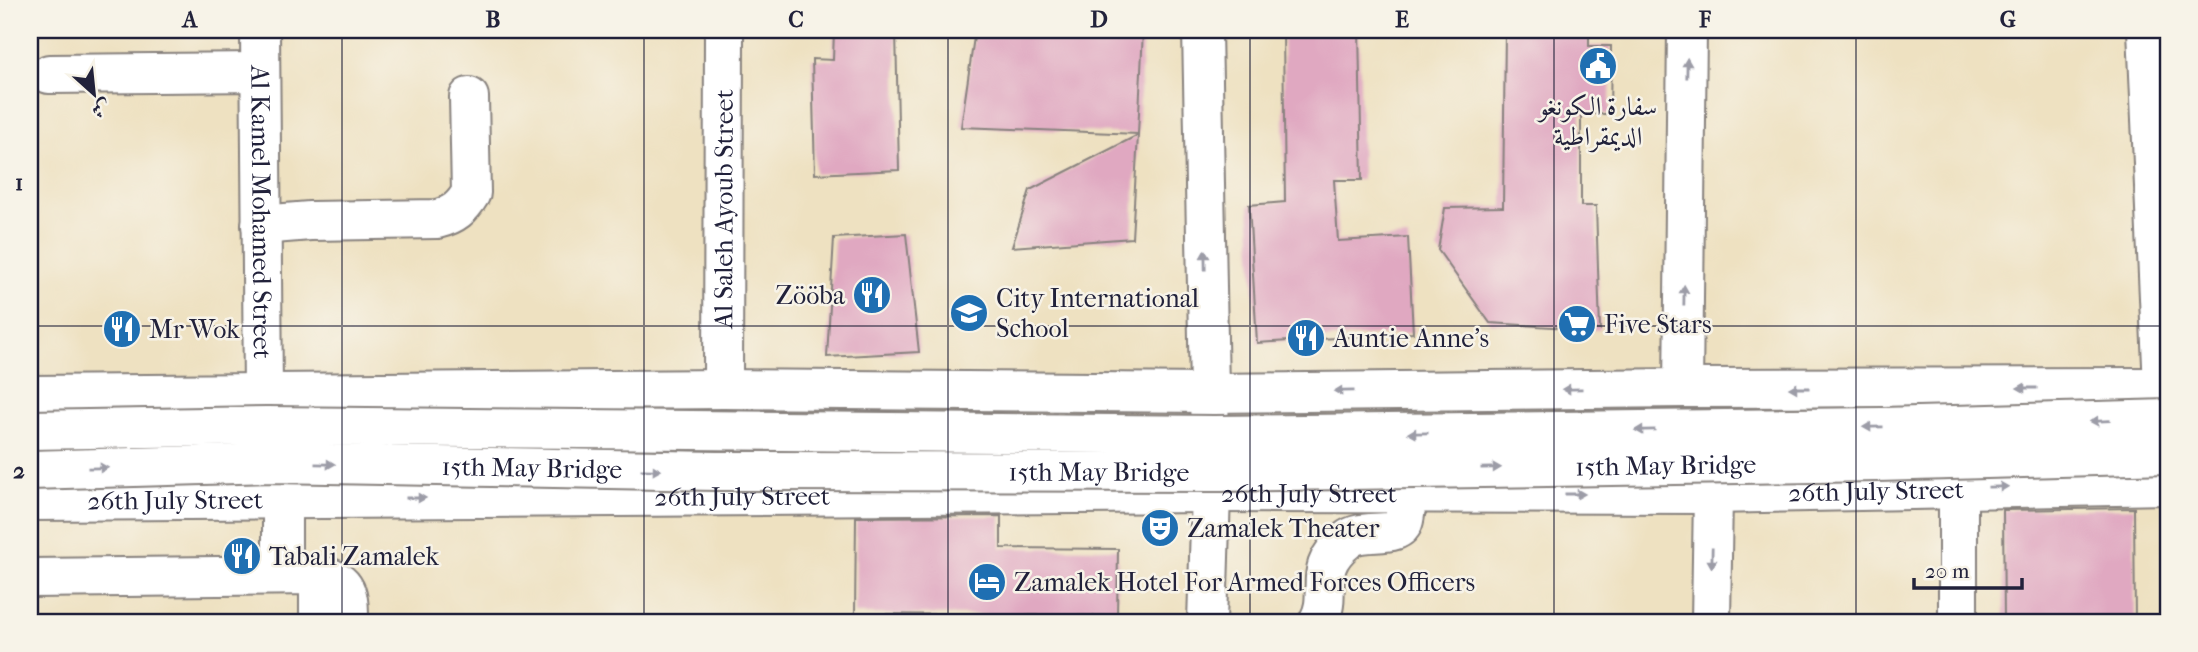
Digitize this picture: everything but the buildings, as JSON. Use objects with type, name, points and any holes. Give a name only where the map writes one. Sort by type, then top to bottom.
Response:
[{"type":"main road","name":"Al Kamel Mohamed Street","points":[[260,30],[263,393]]},
{"type":"main road","name":"Al Saleh Ayoub Street","points":[[723,389],[724,30]]},
{"type":"main road","points":[[1202,30],[1211,493],[1207,622]]},
{"type":"main road","points":[[1683,388],[1687,30]]},
{"type":"main road","points":[[30,395],[723,389],[1207,393],[1683,388],[2166,398],[2147,30]]},
{"type":"main road","points":[[49,74],[260,72]]},
{"type":"main road","points":[[261,225],[310,221],[437,219],[451,215],[463,206],[471,193],[469,97]]},
{"type":"main road","name":"15th May Bridge","points":[[30,430],[267,426],[1214,435],[1882,427],[2166,398]]},
{"type":"main road","name":"15th May Bridge","points":[[30,470],[273,463],[716,471],[1220,472],[1877,462],[2168,454]]},
{"type":"main road","name":"26th July Street","points":[[30,501],[1211,493],[1713,494],[2168,485]]},
{"type":"main road","points":[[1958,488],[1958,622]]},
{"type":"main road","points":[[1318,622],[1323,611],[1325,568],[1329,560],[1348,538],[1357,534],[1395,531],[1401,527],[1405,519],[1407,493]]},
{"type":"main road","points":[[1711,622],[1713,494]]},
{"type":"main road","points":[[282,499],[301,575],[319,622]]},
{"type":"main road","points":[[30,578],[301,575],[332,577],[343,585],[349,597],[349,622]]},
{"type":"place","name":"سفارة الكونغو الديمقراطية","points":[[1598,66]]},
{"type":"place","name":"Zööba","points":[[872,295]]},
{"type":"place","name":"City International School","points":[[969,313]]},
{"type":"place","name":"Five Stars","points":[[1577,324]]},
{"type":"place","name":"Mr Wok","points":[[122,329]]},
{"type":"place","name":"Auntie Anne's","points":[[1306,338]]},
{"type":"place","name":"Zamalek Theater","points":[[1160,528]]},
{"type":"place","name":"Tabali Zamalek","points":[[242,556]]},
{"type":"place","name":"Zamalek Hotel For Armed Forces Officers","points":[[987,582]]}]
